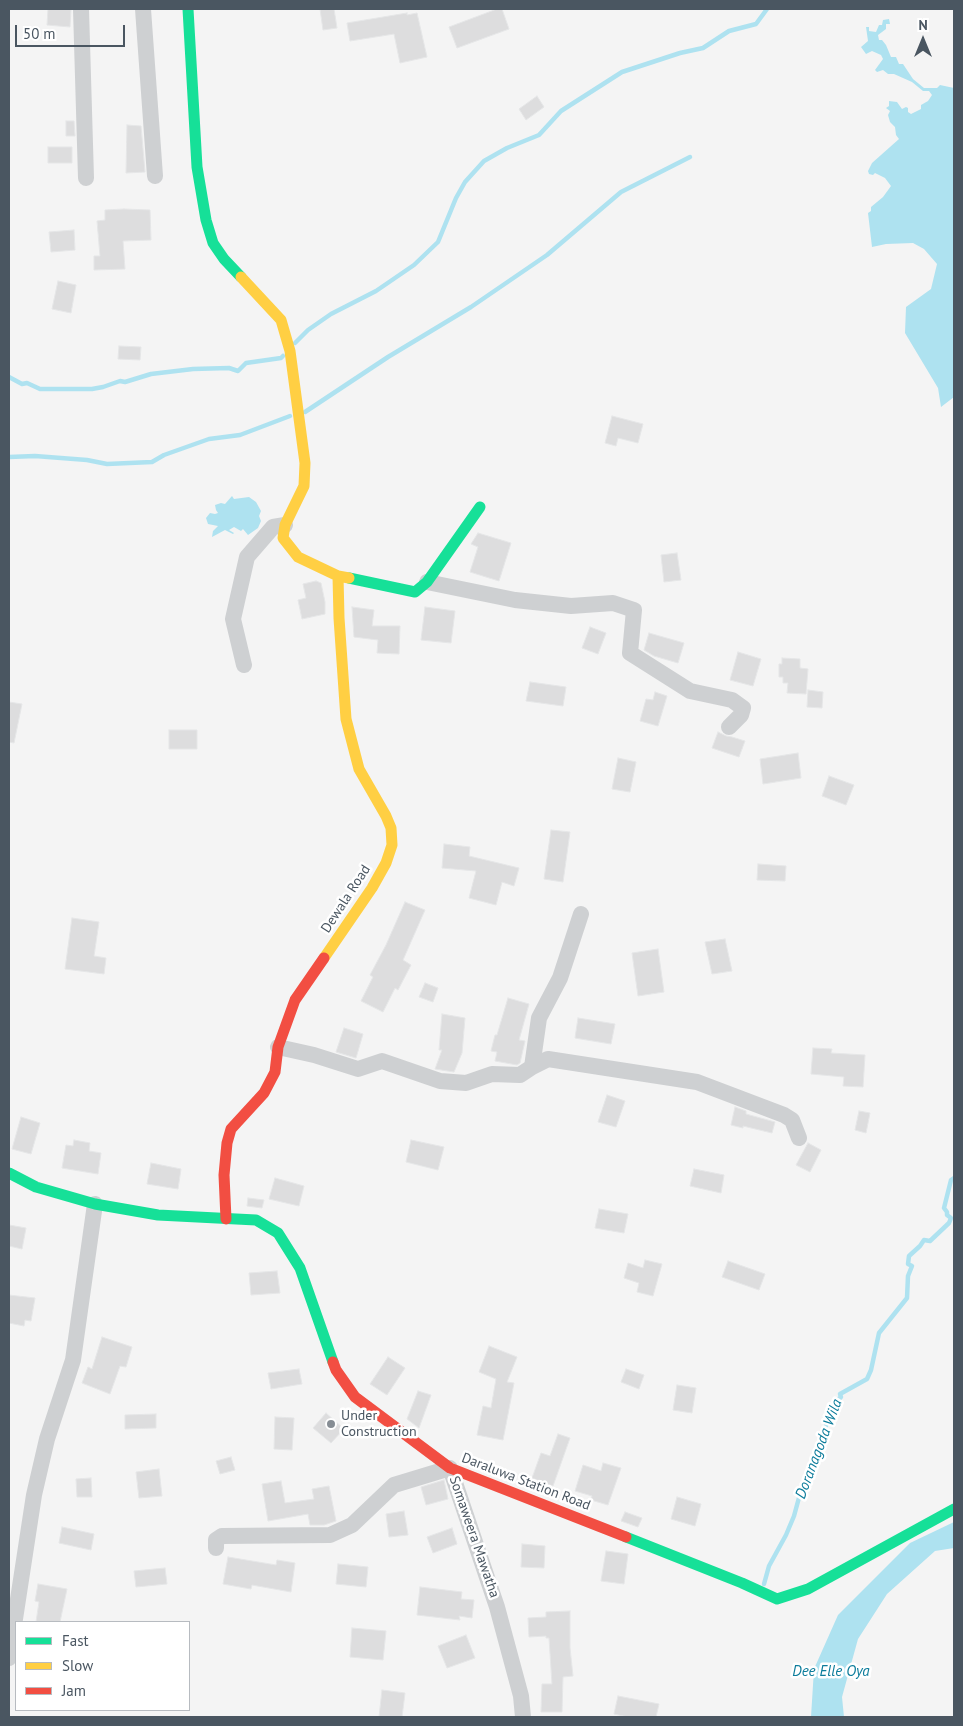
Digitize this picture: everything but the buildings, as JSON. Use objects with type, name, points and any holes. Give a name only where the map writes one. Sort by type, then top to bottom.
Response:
[{"type":"street","points":[[81,9],[86,178]]},
{"type":"street","points":[[142,9],[155,176]]},
{"type":"street","points":[[188,9],[196,167],[210,235],[224,259],[281,320],[290,351],[305,464],[304,486],[285,525],[283,538],[298,557],[338,576],[415,592],[427,582],[480,507]]},
{"type":"street","points":[[244,665],[233,619],[247,557],[273,527],[285,525]]},
{"type":"street","name":"Dewala Road","points":[[226,1219],[224,1175],[227,1143],[231,1129],[264,1093],[275,1072],[278,1047],[295,1000],[372,888],[386,863],[392,845],[391,828],[362,776],[346,719],[338,576]]},
{"type":"street","points":[[427,582],[515,600],[571,606],[613,604],[634,610],[630,654],[690,691],[732,700],[743,708],[741,715],[729,727]]},
{"type":"street","points":[[532,1067],[539,1018],[560,978],[582,914]]},
{"type":"street","points":[[278,1047],[314,1055],[358,1069],[382,1061],[440,1080],[466,1083],[492,1074],[520,1075],[548,1059],[697,1082],[784,1115],[792,1120],[799,1138]]},
{"type":"street","name":"Daraluwa Station Road","points":[[9,1173],[36,1187],[95,1204],[158,1215],[256,1220],[278,1234],[300,1268],[336,1370],[355,1397],[450,1468],[742,1583],[777,1599],[808,1589],[954,1509]]},
{"type":"street","points":[[9,1658],[34,1496],[47,1439],[73,1360],[95,1204]]},
{"type":"street","name":"Somaweera Mawatha","points":[[216,1548],[216,1540],[222,1536],[330,1535],[352,1525],[394,1486],[450,1468],[497,1607],[521,1696],[523,1717]]},
{"type":"water","points":[[889,19],[890,24],[886,24],[886,29],[878,35],[879,40],[882,40],[886,45],[891,57],[896,57],[899,64],[903,64],[913,79],[924,88],[937,88],[940,85],[954,88],[954,397],[941,407],[938,388],[905,333],[906,307],[931,289],[937,264],[924,249],[913,243],[886,244],[872,247],[868,213],[871,211],[871,207],[883,197],[891,186],[885,178],[875,173],[873,175],[869,174],[868,171],[872,163],[899,139],[896,135],[895,127],[890,122],[888,115],[890,111],[886,108],[889,106],[889,101],[897,102],[902,109],[908,108],[908,112],[911,114],[921,109],[921,105],[928,101],[932,95],[929,91],[923,91],[912,82],[894,74],[888,74],[883,70],[877,72],[875,70],[883,59],[881,55],[872,51],[866,54],[861,47],[868,41],[866,27],[869,27],[869,31],[876,32],[879,25],[882,25],[883,20]]},
{"type":"water","points":[[232,496],[234,499],[249,497],[256,502],[261,511],[259,516],[261,521],[258,528],[248,535],[243,529],[241,531],[234,527],[229,530],[233,534],[225,530],[212,537],[213,531],[218,526],[208,524],[206,518],[210,513],[218,513],[215,505],[225,504]]},
{"type":"water","name":"Dee Elle Oya","points":[[954,1522],[954,1548],[935,1551],[887,1594],[858,1639],[842,1697],[844,1717],[811,1717],[814,1669],[838,1615],[910,1543]]},
{"type":"waterway","points":[[295,343],[308,330],[331,314],[376,291],[414,265],[438,242],[456,198],[465,182],[484,161],[507,148],[539,135],[561,111],[622,72],[680,53],[703,48],[729,31],[756,24],[767,9]]},
{"type":"waterway","points":[[305,412],[388,357],[471,307],[547,255],[621,192],[690,157]]},
{"type":"waterway","points":[[9,377],[22,384],[27,383],[40,389],[92,389],[151,374],[193,369],[229,368],[238,371],[246,363],[281,358],[283,356]]},
{"type":"waterway","points":[[9,457],[35,456],[87,460],[107,464],[152,462],[164,455],[209,439],[240,435],[290,416]]},
{"type":"waterway","name":"Doranagoda Wila","points":[[764,1584],[769,1566],[794,1516],[800,1494],[830,1413],[834,1411],[832,1405],[841,1397],[840,1394],[867,1379],[871,1370],[879,1333],[907,1298],[908,1276],[912,1266],[908,1264],[909,1256],[924,1240],[930,1241],[949,1223],[951,1218],[947,1215],[944,1208],[951,1180],[954,1178]]},
{"type":"traffic: fast","points":[[188,9],[197,167],[206,220],[213,243],[224,259],[241,277]]},
{"type":"traffic: fast","points":[[349,578],[415,592],[427,582],[480,507]]},
{"type":"traffic: fast","points":[[9,1173],[36,1187],[95,1204],[158,1215],[256,1220],[278,1233],[300,1268],[333,1362]]},
{"type":"traffic: fast","points":[[626,1537],[742,1583],[777,1599],[808,1589],[954,1509]]},
{"type":"traffic: slow","points":[[241,277],[281,320],[290,351],[305,463],[304,486],[285,525],[283,538],[298,557],[338,576],[349,578]]},
{"type":"traffic: slow","points":[[324,958],[372,888],[386,863],[392,845],[391,828],[386,816],[359,769],[346,719],[338,576]]},
{"type":"traffic: jam","points":[[226,1219],[224,1175],[227,1143],[231,1129],[264,1093],[275,1072],[278,1047],[295,1000],[324,958]]},
{"type":"traffic: jam","points":[[333,1362],[336,1370],[355,1397],[450,1468],[626,1537]]},
{"type":"place","name":"Under Construction","points":[[331,1424]]}]
